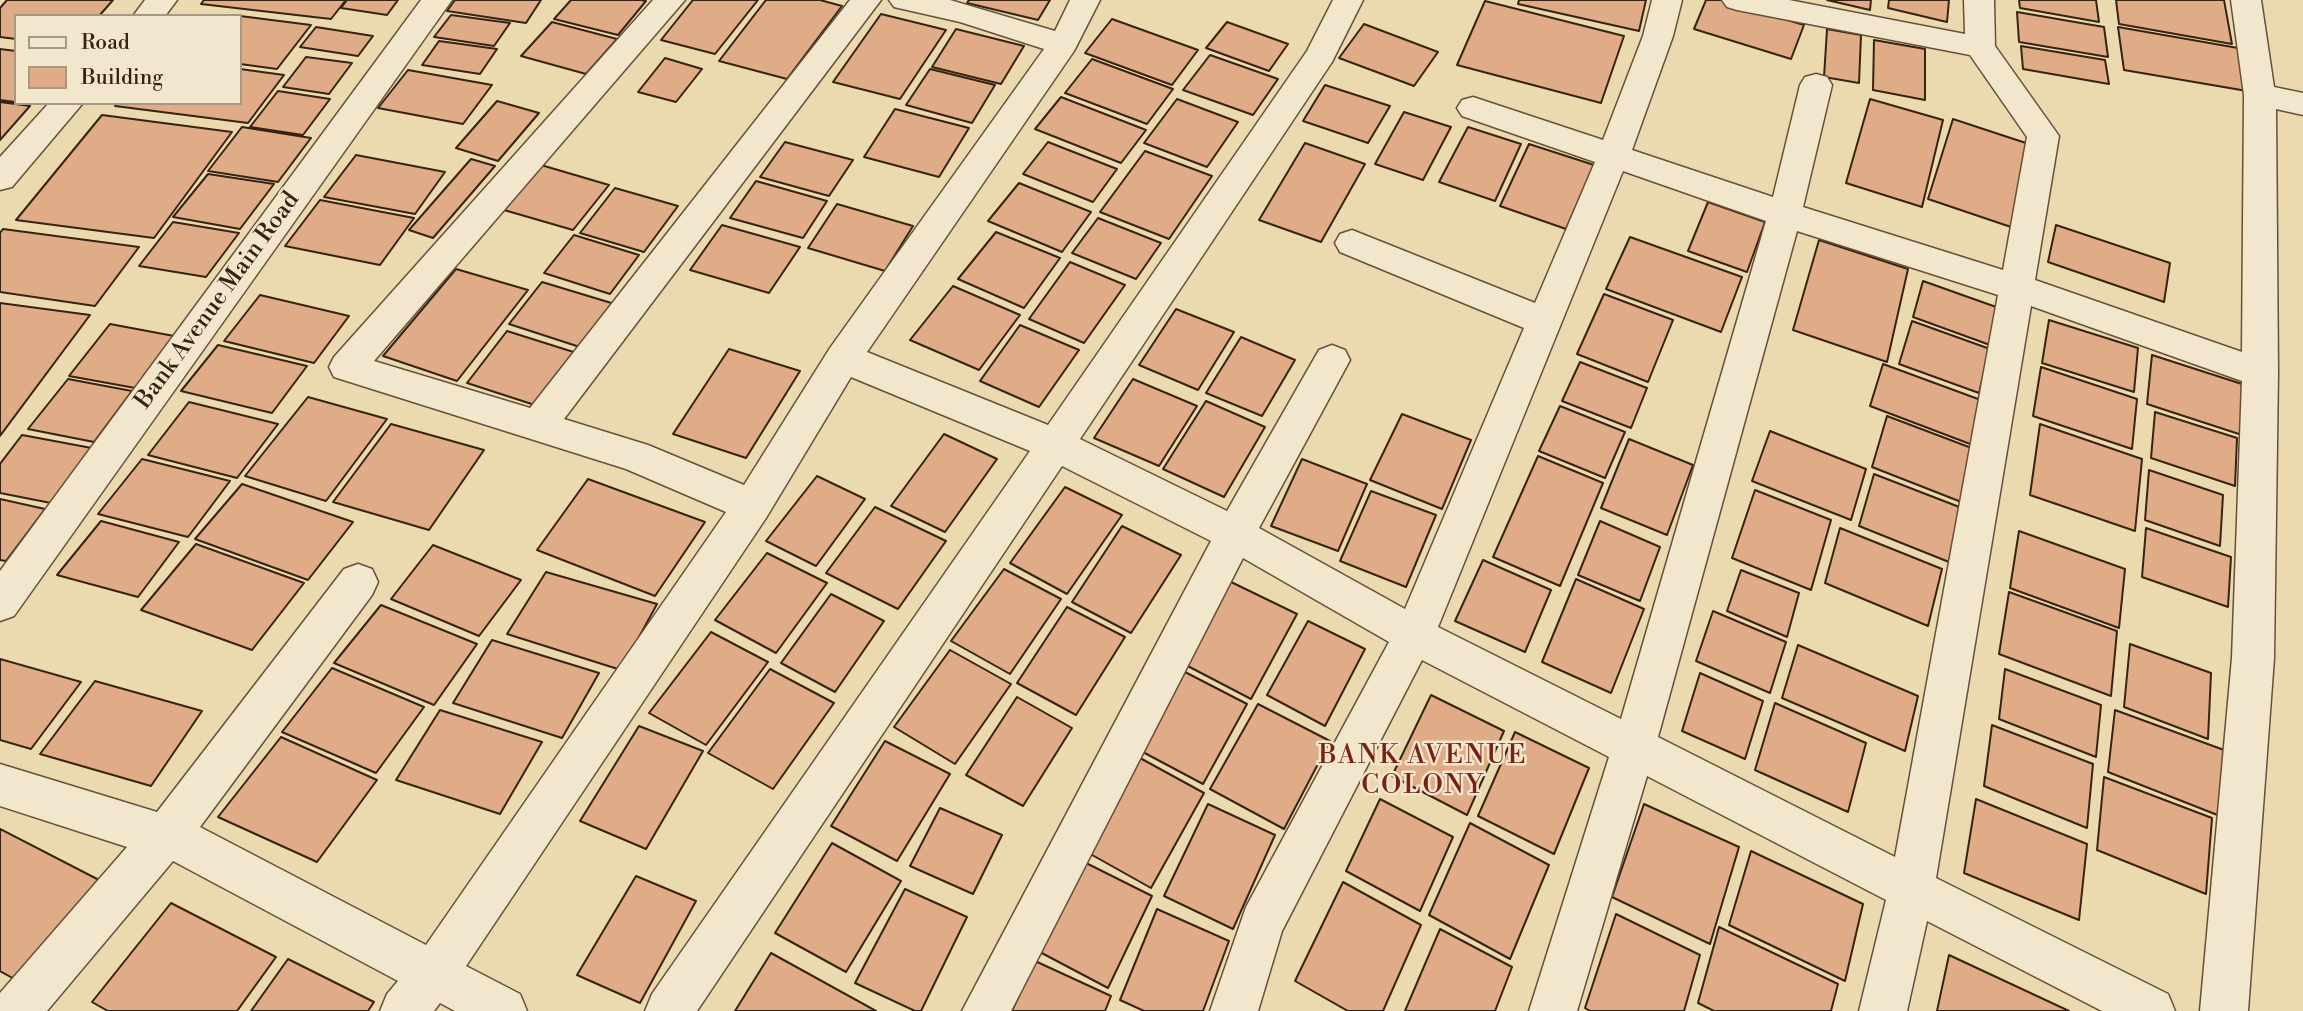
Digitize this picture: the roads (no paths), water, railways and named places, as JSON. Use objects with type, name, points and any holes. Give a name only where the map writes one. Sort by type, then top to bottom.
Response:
[{"type":"street","points":[[150,14],[162,0]]},
{"type":"street","name":"Bank Avenue Main Road","points":[[0,603],[437,0]]},
{"type":"street","points":[[670,0],[347,368],[635,456],[752,506]]},
{"type":"street","points":[[538,425],[866,0]]},
{"type":"street","points":[[904,0],[964,13],[1063,44]]},
{"type":"street","points":[[404,1011],[433,975],[752,506],[843,358],[1063,44],[1084,0]]},
{"type":"street","points":[[669,1011],[1321,55],[1348,0]]},
{"type":"street","points":[[1234,1011],[1262,923],[1415,635],[1613,157],[1658,36],[1667,0]]},
{"type":"street","points":[[1737,0],[1980,47]]},
{"type":"street","points":[[1883,1011],[1912,888],[2043,136],[1980,47],[1979,0]]},
{"type":"street","points":[[2224,1011],[2253,658],[2260,373],[2260,95],[2246,0]]},
{"type":"street","points":[[1553,1011],[1634,746],[1785,214],[1816,85]]},
{"type":"street","points":[[2260,95],[2303,104]]},
{"type":"street","points":[[0,178],[65,105]]},
{"type":"street","points":[[1473,108],[1785,214],[2018,288],[2260,373]]},
{"type":"street","points":[[1352,243],[1545,322]]},
{"type":"street","points":[[843,358],[1055,445],[1235,534],[1415,635],[2151,1011]]},
{"type":"street","points":[[986,1011],[1235,534],[1332,360]]},
{"type":"street","points":[[16,1011],[165,837],[358,582]]},
{"type":"street","points":[[0,785],[185,843],[503,1011]]},
{"type":"district","name":"BANK AVENUE COLONY","points":[[1423,772]]}]
